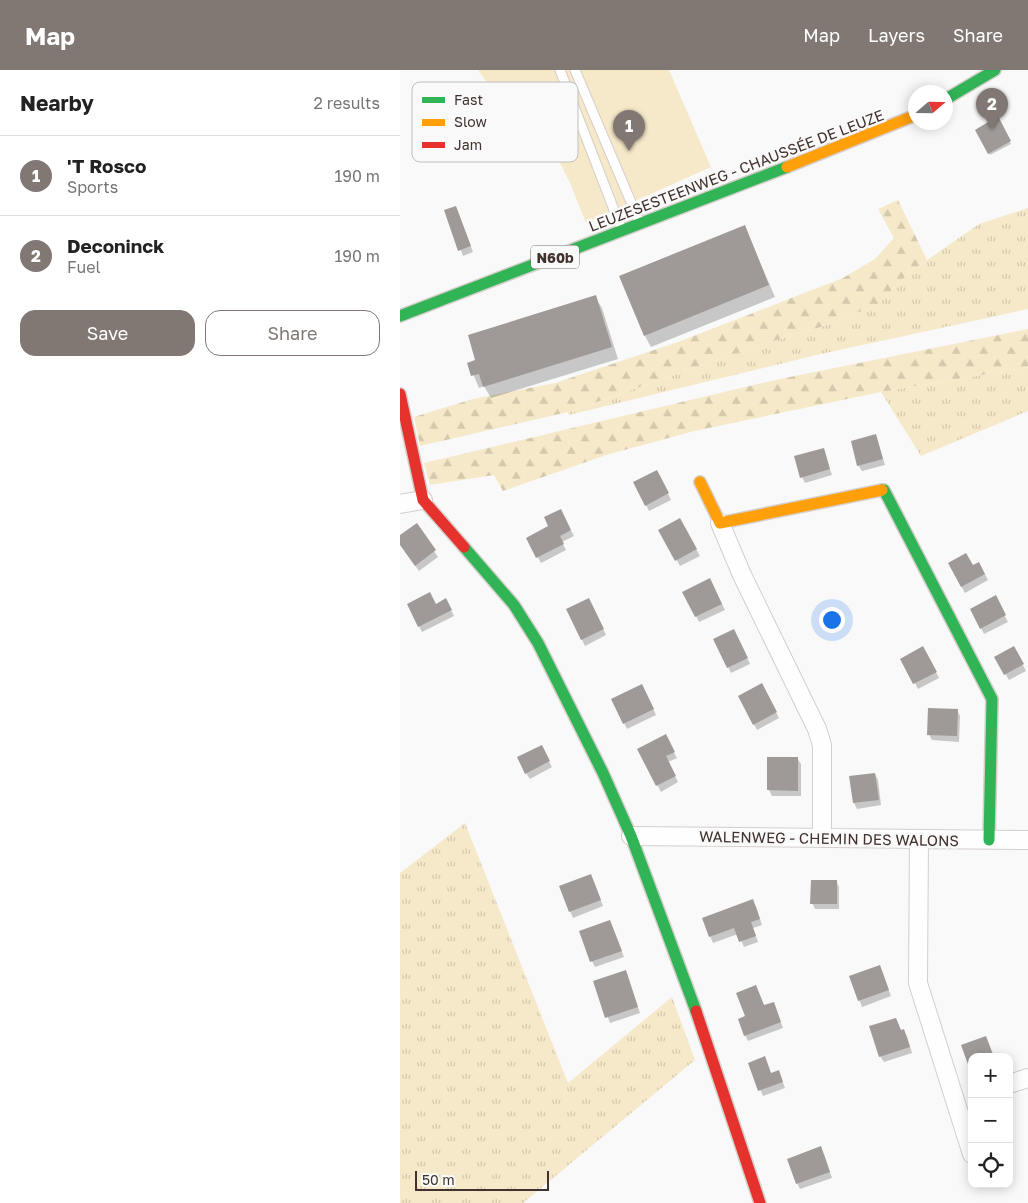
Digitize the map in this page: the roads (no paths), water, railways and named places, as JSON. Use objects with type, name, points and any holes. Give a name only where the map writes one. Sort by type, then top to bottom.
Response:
[{"type":"street","points":[[953,95],[995,70]]},
{"type":"street","name":"LEUZESESTEENWEG - CHAUSSÉE DE LEUZE","points":[[400,316],[908,118]]},
{"type":"street","points":[[400,394],[423,500],[514,605],[538,643],[603,773],[631,836],[710,1050],[760,1203]]},
{"type":"street","points":[[700,482],[742,575],[816,728],[822,745],[822,838]]},
{"type":"street","points":[[720,523],[884,490],[992,699],[989,840]]},
{"type":"street","points":[[400,504],[423,500]]},
{"type":"street","name":"WALENWEG - CHEMIN DES WALONS","points":[[631,836],[1028,840]]},
{"type":"street","points":[[919,839],[918,983],[964,1098],[970,1143]]},
{"type":"street","points":[[1013,1083],[1028,1078]]},
{"type":"lane","points":[[560,70],[565,82]]},
{"type":"lane","points":[[575,70],[640,224]]},
{"type":"lane","points":[[578,117],[622,231]]},
{"type":"place","name":"Deconinck","points":[[992,129]]},
{"type":"place","name":"'T Rosco","points":[[629,151]]}]
